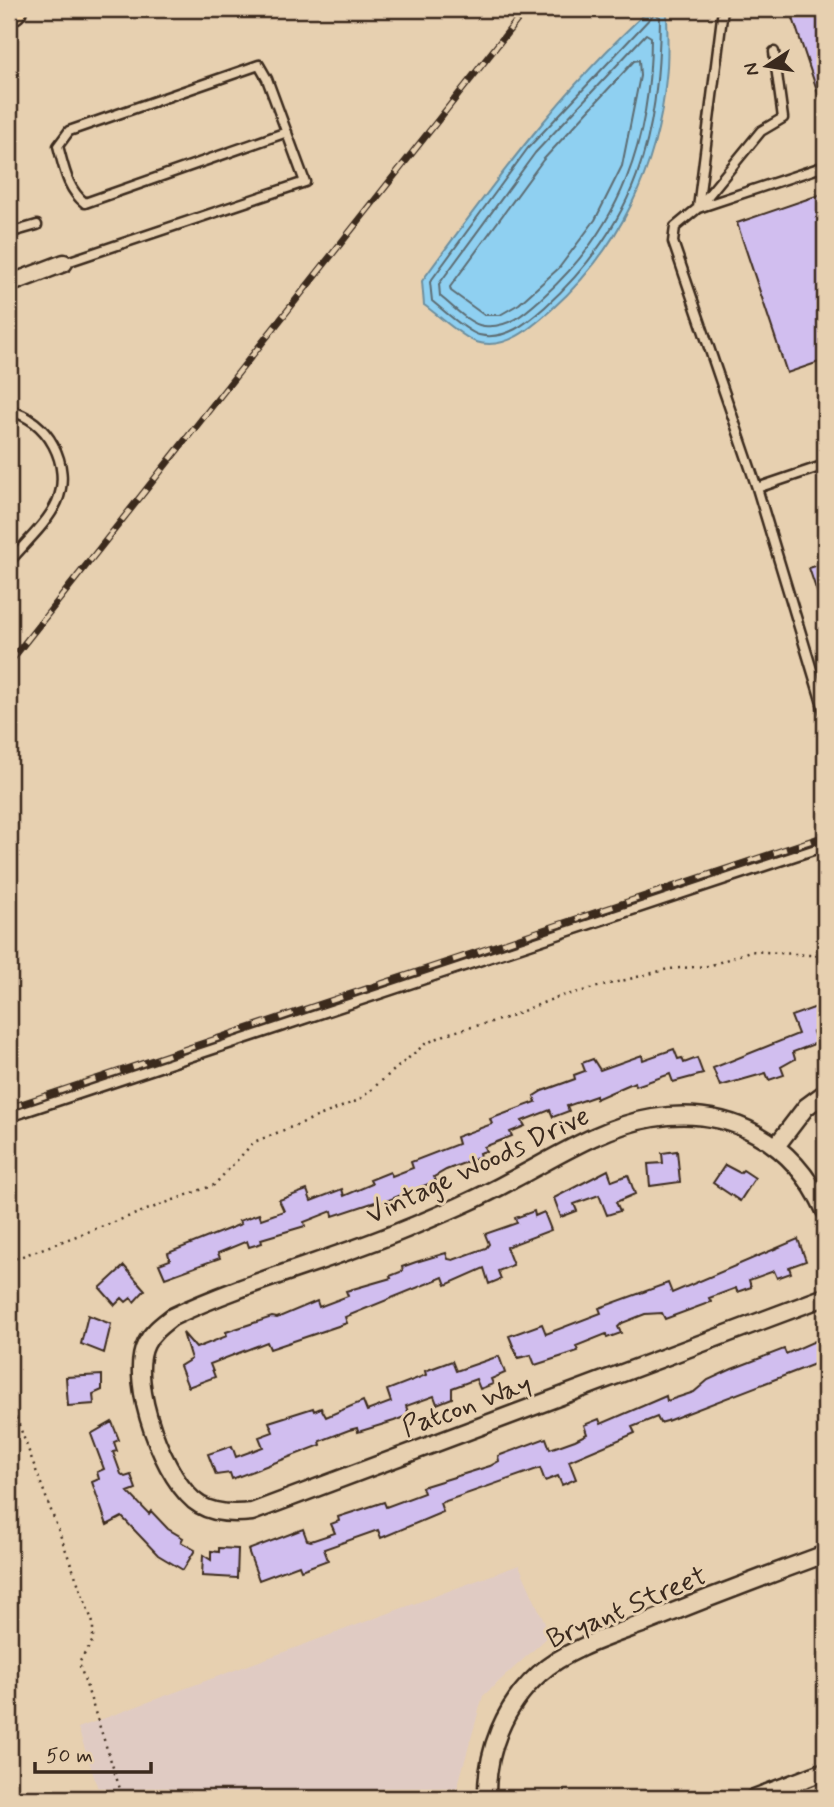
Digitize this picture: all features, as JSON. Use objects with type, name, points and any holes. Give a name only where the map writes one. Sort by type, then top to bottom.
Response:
[{"type":"street","points":[[9,284],[64,263]]},
{"type":"street","points":[[777,1145],[806,1107],[825,1093]]},
{"type":"street","name":"Vintage Woods Drive","points":[[158,1437],[140,1384],[145,1346],[159,1328],[193,1307],[402,1231],[479,1197],[566,1150],[652,1118],[704,1117],[733,1124],[777,1145],[816,1190],[825,1211]]},
{"type":"street","name":"Patcon Way","points":[[158,1437],[175,1480],[201,1506],[235,1514],[252,1512],[825,1297]]},
{"type":"street","name":"Bryant Street","points":[[487,1798],[486,1777],[496,1735],[507,1713],[541,1672],[565,1657],[616,1634],[825,1554]]},
{"type":"street","points":[[754,1798],[825,1771]]},
{"type":"lane","points":[[698,208],[723,9]]},
{"type":"lane","points":[[774,52],[783,118],[761,131],[698,208],[675,226],[673,242],[757,488],[825,713]]},
{"type":"lane","points":[[64,263],[305,182],[287,132],[267,79],[259,65],[246,67],[69,131],[58,146],[68,180],[76,196],[85,204],[287,132]]},
{"type":"lane","points":[[698,208],[825,166]]},
{"type":"lane","points":[[9,233],[37,225]]},
{"type":"lane","points":[[9,411],[40,426],[50,437],[59,465],[60,487],[52,511],[9,562]]},
{"type":"lane","points":[[757,488],[825,465]]},
{"type":"lane","points":[[9,1117],[825,846]]},
{"type":"path","points":[[9,1261],[214,1185],[254,1142],[359,1100],[425,1044],[449,1033],[503,1019],[555,998],[668,969],[715,965],[750,951],[825,956]]},
{"type":"path","points":[[9,1398],[93,1623],[93,1640],[79,1663],[123,1798]]},
{"type":"shaded area","points":[[519,1565],[550,1635],[483,1696],[456,1792],[458,1798],[101,1798],[78,1728]]},
{"type":"water","points":[[650,9],[667,9],[667,69],[662,112],[654,144],[631,205],[597,261],[543,317],[507,341],[487,344],[471,340],[424,305],[422,281],[529,139],[587,72]]},
{"type":"building","points":[[790,9],[825,9],[825,108],[823,108]]},
{"type":"building","points":[[825,193],[825,360],[787,373],[737,223]]},
{"type":"building","points":[[825,563],[825,610],[823,610],[809,568]]},
{"type":"building","points":[[825,1004],[825,1027],[813,1032],[817,1043],[793,1052],[795,1059],[781,1067],[784,1075],[769,1080],[766,1073],[720,1086],[713,1068],[798,1034],[791,1016]]},
{"type":"building","points":[[674,1049],[678,1059],[682,1058],[684,1063],[697,1058],[703,1074],[673,1082],[670,1074],[636,1086],[635,1082],[596,1099],[596,1096],[567,1106],[569,1111],[553,1117],[550,1110],[522,1121],[525,1126],[510,1132],[512,1136],[484,1147],[486,1151],[479,1153],[480,1157],[446,1170],[434,1177],[436,1181],[379,1204],[378,1201],[333,1216],[332,1211],[304,1222],[305,1226],[261,1239],[262,1243],[249,1247],[247,1241],[218,1253],[220,1258],[165,1278],[159,1264],[170,1260],[168,1253],[241,1224],[239,1221],[259,1214],[261,1219],[284,1211],[279,1200],[307,1190],[311,1201],[342,1189],[344,1196],[372,1184],[370,1180],[390,1172],[392,1176],[413,1168],[411,1162],[458,1144],[456,1137],[492,1124],[490,1119],[536,1102],[534,1096],[542,1091],[575,1079],[574,1075],[585,1071],[582,1063],[593,1059],[600,1070],[642,1055],[643,1060]]},
{"type":"building","points":[[677,1151],[680,1182],[650,1186],[648,1164],[663,1163],[662,1153]]},
{"type":"building","points":[[725,1165],[740,1173],[743,1170],[755,1178],[740,1201],[713,1183]]},
{"type":"building","points":[[608,1170],[612,1181],[628,1175],[635,1194],[616,1202],[620,1211],[607,1215],[599,1195],[574,1204],[577,1211],[561,1217],[554,1198]]},
{"type":"building","points":[[534,1211],[535,1216],[544,1212],[551,1230],[506,1247],[513,1265],[498,1271],[501,1279],[489,1284],[484,1268],[446,1285],[443,1277],[345,1317],[347,1323],[270,1349],[267,1342],[210,1364],[215,1377],[188,1387],[180,1366],[191,1359],[183,1333],[196,1348],[227,1336],[226,1332],[272,1317],[277,1318],[317,1301],[319,1307],[348,1296],[346,1291],[391,1278],[390,1276],[403,1271],[402,1267],[416,1262],[446,1253],[448,1259],[453,1260],[486,1248],[489,1244],[485,1234],[517,1223],[515,1218]]},
{"type":"building","points":[[798,1239],[806,1261],[789,1267],[791,1273],[777,1278],[774,1271],[749,1280],[751,1287],[737,1292],[736,1288],[709,1298],[711,1302],[665,1319],[662,1313],[645,1314],[622,1323],[618,1327],[621,1333],[607,1338],[606,1334],[576,1346],[578,1351],[535,1365],[531,1355],[518,1358],[509,1336],[542,1324],[546,1334],[601,1313],[599,1308],[668,1283],[672,1293]]},
{"type":"building","points":[[124,1266],[145,1290],[134,1302],[131,1298],[126,1302],[122,1298],[115,1305],[100,1288]]},
{"type":"building","points":[[88,1315],[111,1324],[104,1353],[81,1344]]},
{"type":"building","points":[[824,1337],[825,1360],[667,1421],[660,1423],[657,1417],[632,1427],[635,1433],[569,1461],[576,1479],[562,1485],[558,1476],[545,1481],[540,1468],[440,1503],[443,1512],[381,1538],[378,1530],[324,1549],[328,1560],[301,1570],[299,1565],[259,1580],[248,1550],[303,1529],[307,1540],[311,1541],[335,1533],[331,1524],[339,1521],[338,1517],[384,1502],[386,1507],[424,1493],[422,1487],[490,1466],[499,1461],[498,1456],[546,1438],[550,1449],[575,1440],[587,1434],[584,1425],[599,1419],[601,1424],[666,1396],[667,1401],[694,1392],[708,1380],[732,1369],[784,1349],[786,1354]]},
{"type":"building","points":[[499,1356],[505,1373],[491,1379],[493,1384],[480,1389],[476,1379],[452,1388],[452,1398],[437,1404],[434,1396],[406,1406],[409,1415],[358,1432],[357,1428],[349,1430],[320,1441],[321,1445],[232,1479],[230,1473],[216,1475],[208,1454],[232,1446],[236,1457],[263,1447],[259,1437],[273,1432],[269,1422],[313,1408],[314,1411],[321,1408],[326,1417],[363,1401],[367,1411],[391,1402],[387,1390],[426,1375],[425,1371],[452,1361],[456,1371]]},
{"type":"building","points":[[102,1375],[102,1390],[93,1394],[94,1404],[68,1406],[66,1377]]},
{"type":"building","points":[[112,1422],[119,1440],[114,1442],[117,1451],[113,1452],[121,1474],[125,1477],[131,1475],[136,1489],[128,1492],[149,1514],[151,1511],[168,1529],[183,1538],[181,1542],[195,1550],[183,1570],[158,1555],[122,1517],[107,1525],[92,1482],[99,1479],[97,1472],[104,1469],[91,1434]]},
{"type":"building","points":[[219,1548],[238,1549],[237,1578],[202,1576],[203,1555],[211,1560],[211,1551],[219,1552]]},
{"type":"railway","points":[[9,663],[526,9]]},
{"type":"railway","points":[[9,1108],[825,836]]}]
